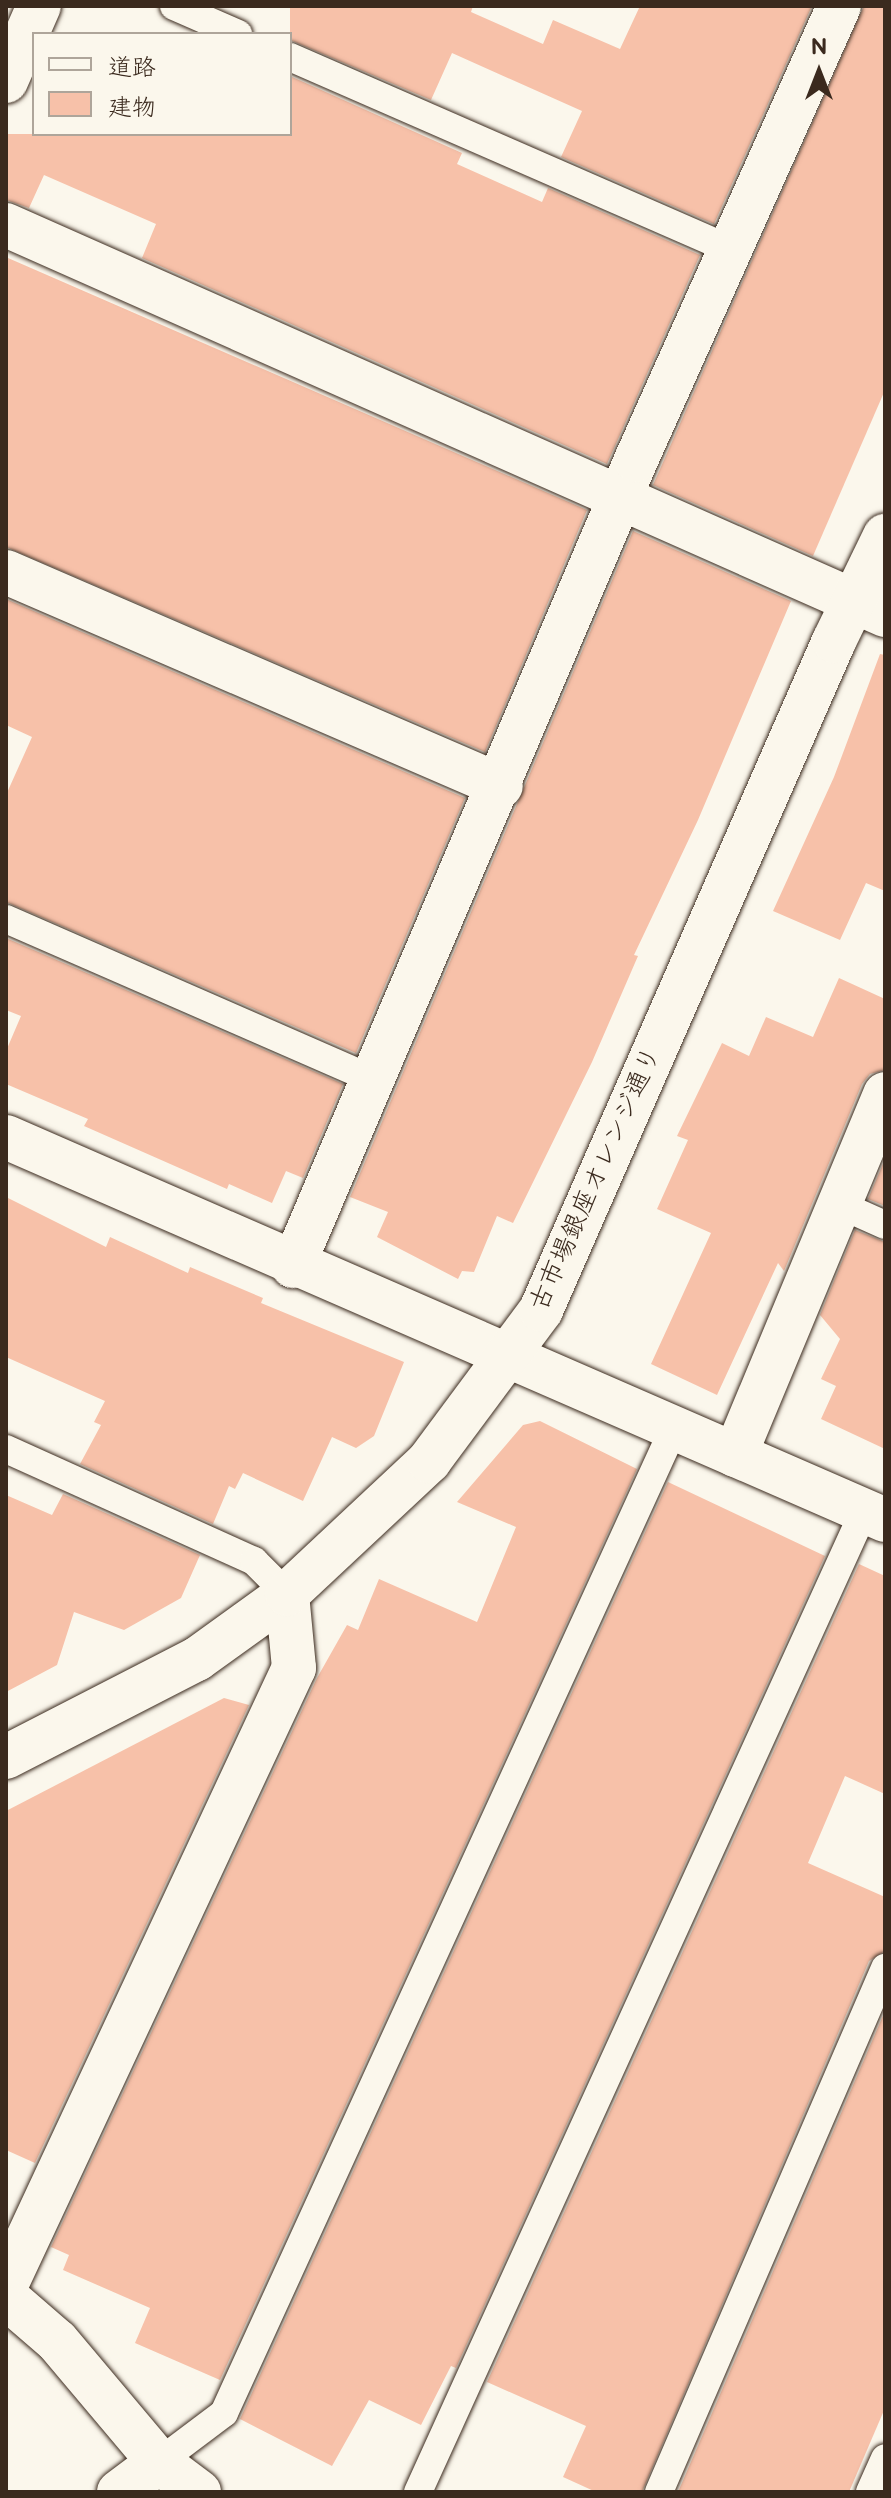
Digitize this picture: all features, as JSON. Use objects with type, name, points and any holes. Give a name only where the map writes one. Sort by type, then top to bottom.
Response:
[{"type":"street","points":[[6,81],[39,6]]},
{"type":"street","points":[[293,1266],[501,786],[620,498],[839,6]]},
{"type":"street","points":[[6,225],[870,610]]},
{"type":"street","name":"古市場銀座オレンジ通り","points":[[6,1757],[197,1659],[287,1594],[429,1461],[541,1310],[834,641],[870,610],[885,536]]},
{"type":"street","points":[[6,572],[501,786]]},
{"type":"street","points":[[735,1455],[885,1094]]},
{"type":"street","points":[[6,1137],[293,1266],[874,1516]]},
{"type":"street","points":[[6,2285],[294,1668],[287,1594]]},
{"type":"street","points":[[6,2297],[57,2341],[159,2462],[199,2492]]},
{"type":"street","points":[[119,2492],[159,2462]]},
{"type":"lane","points":[[174,6],[233,32]]},
{"type":"lane","points":[[292,58],[731,250]]},
{"type":"lane","points":[[6,919],[373,1079]]},
{"type":"lane","points":[[838,1204],[885,1225]]},
{"type":"lane","points":[[159,2462],[224,2413],[674,1428]]},
{"type":"lane","points":[[6,1449],[254,1561],[287,1594]]},
{"type":"lane","points":[[418,2492],[874,1516]]},
{"type":"lane","points":[[659,2492],[885,1968]]},
{"type":"lane","points":[[870,2492],[885,2458]]},
{"type":"building","points":[[290,6],[473,6],[471,12],[543,44],[553,20],[620,49],[640,6],[812,6],[714,224],[561,157],[582,111],[452,53],[431,100],[292,41]]},
{"type":"building","points":[[864,6],[885,6],[885,390],[813,556],[653,485]]},
{"type":"building","points":[[292,77],[462,153],[457,164],[542,202],[548,188],[700,255],[607,464],[142,258],[156,224],[44,175],[29,208],[6,200],[6,134],[292,136]]},
{"type":"building","points":[[6,252],[8,258],[587,510],[485,752],[6,547]]},
{"type":"building","points":[[633,531],[791,601],[698,820],[634,955],[638,956],[592,1062],[513,1223],[497,1216],[474,1272],[462,1271],[458,1279],[377,1237],[388,1212],[350,1197]]},
{"type":"building","points":[[6,599],[465,798],[356,1053],[6,902],[6,795],[32,737],[6,725]]},
{"type":"building","points":[[880,654],[885,655],[885,891],[866,883],[840,940],[773,911],[834,777]]},
{"type":"building","points":[[6,938],[343,1084],[303,1178],[286,1171],[272,1203],[229,1184],[227,1189],[84,1126],[88,1119],[6,1084],[6,1051],[21,1016],[6,1010]]},
{"type":"building","points":[[839,978],[885,999],[885,1070],[870,1074],[862,1084],[784,1271],[778,1263],[717,1395],[651,1364],[711,1233],[657,1209],[688,1140],[677,1136],[722,1043],[749,1056],[766,1017],[813,1037]]},
{"type":"building","points":[[885,1159],[885,1206],[868,1199]]},
{"type":"building","points":[[6,1197],[106,1247],[110,1237],[188,1273],[190,1267],[263,1298],[261,1303],[404,1362],[374,1436],[356,1448],[332,1437],[303,1501],[243,1473],[235,1489],[229,1486],[213,1524],[80,1464],[101,1425],[94,1422],[105,1401],[6,1357]]},
{"type":"building","points":[[855,1230],[885,1242],[885,1449],[821,1419],[836,1386],[821,1379],[840,1339],[820,1315]]},
{"type":"building","points":[[540,1421],[637,1469],[220,2380],[135,2343],[150,2308],[63,2270],[69,2255],[51,2247],[317,1678],[347,1625],[358,1630],[379,1579],[477,1622],[516,1527],[457,1502],[523,1425]]},
{"type":"building","points":[[668,1482],[825,1556],[456,2368],[451,2366],[421,2425],[369,2400],[332,2466],[240,2419]]},
{"type":"building","points":[[63,1494],[200,1555],[181,1598],[124,1630],[74,1612],[57,1665],[6,1692],[6,1495],[52,1515]]},
{"type":"building","points":[[859,1564],[885,1576],[885,1794],[845,1776],[808,1863],[885,1897],[885,1951],[869,1961],[642,2492],[596,2492],[563,2477],[586,2426],[487,2382]]},
{"type":"building","points":[[224,1698],[249,1705],[35,2163],[6,2150],[6,1811]]},
{"type":"building","points":[[885,2011],[885,2408],[849,2492],[678,2492]]}]
